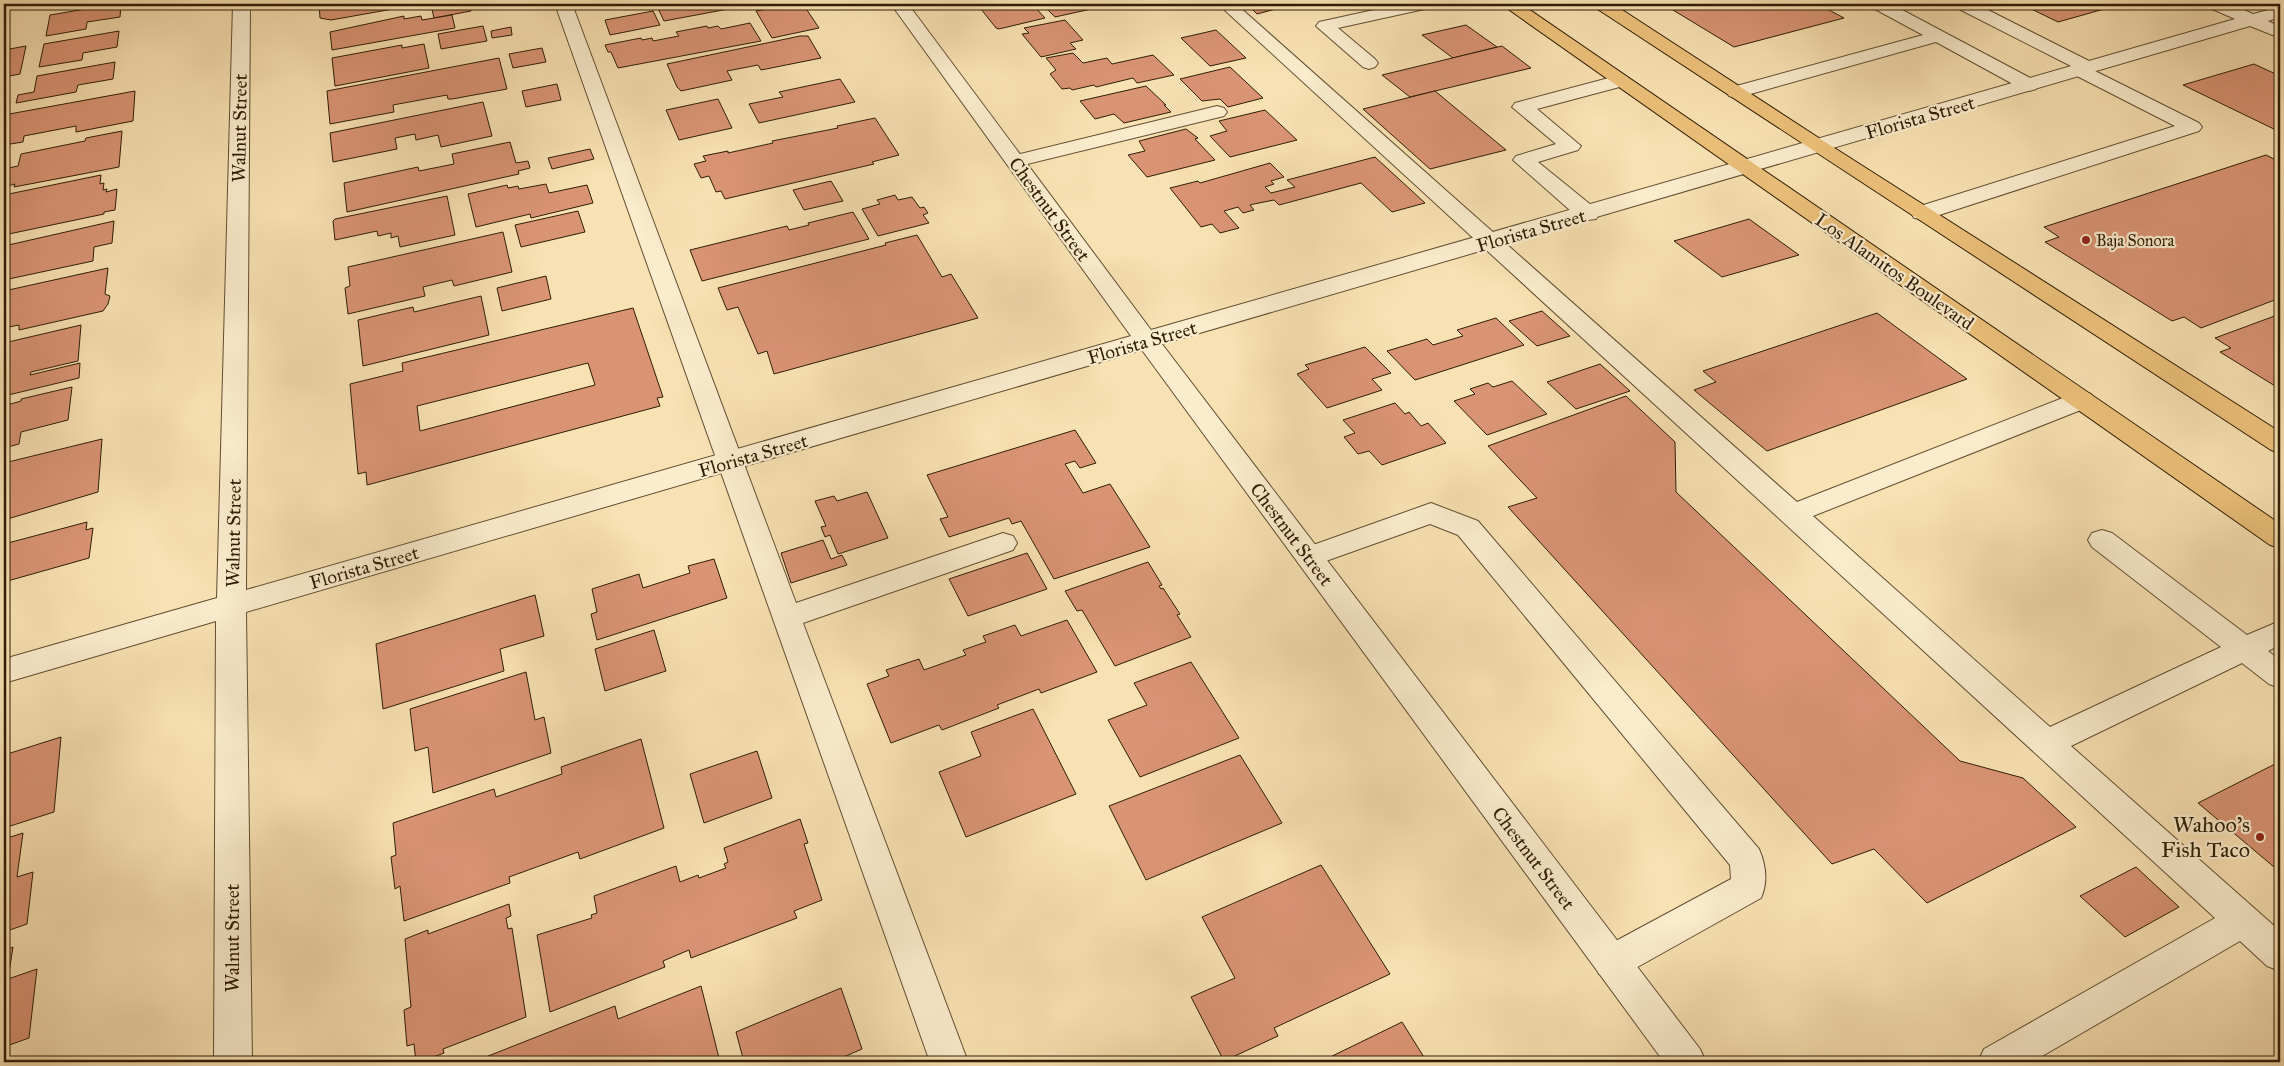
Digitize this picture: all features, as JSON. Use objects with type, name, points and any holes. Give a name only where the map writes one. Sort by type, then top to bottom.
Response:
[{"type":"main road","name":"Los Alamitos Boulevard","points":[[1510,4],[2280,538]]},
{"type":"main road","points":[[1611,5],[1736,92],[1818,146],[2280,444]]},
{"type":"street","name":"Walnut Street","points":[[233,1062],[232,605],[241,4]]},
{"type":"street","points":[[563,4],[950,1062]]},
{"type":"street","name":"Chestnut Street","points":[[899,4],[1147,341],[1687,1062]]},
{"type":"street","points":[[1226,4],[2280,954]]},
{"type":"street","points":[[1369,63],[1325,26],[1423,4]]},
{"type":"street","points":[[1879,4],[2029,85]]},
{"type":"street","points":[[1922,213],[2192,127],[1963,4]]},
{"type":"street","points":[[2216,4],[2280,33]]},
{"type":"street","name":"Florista Street","points":[[4,671],[1588,214],[2280,12]]},
{"type":"street","points":[[1736,92],[1939,36]]},
{"type":"street","points":[[1588,214],[1523,160],[1572,146],[1522,108],[1620,81]]},
{"type":"street","points":[[1015,161],[1217,112]]},
{"type":"street","points":[[1792,514],[2082,400]]},
{"type":"street","points":[[1308,557],[1431,513],[1468,528],[1748,860],[1750,887],[1612,962]]},
{"type":"street","points":[[2102,540],[2280,676]]},
{"type":"street","points":[[788,617],[1003,542]]},
{"type":"street","points":[[2046,743],[2280,632]]},
{"type":"street","points":[[1997,1062],[2242,920]]},
{"type":"building","points":[[121,4],[120,17],[87,22],[86,29],[46,36],[50,15]]},
{"type":"building","points":[[319,4],[421,4],[331,20],[320,18]]},
{"type":"building","points":[[469,4],[471,11],[434,18],[431,5]]},
{"type":"building","points":[[656,4],[755,4],[664,21]]},
{"type":"building","points":[[803,4],[819,28],[772,38],[756,11]]},
{"type":"building","points":[[977,4],[1032,4],[1045,18],[999,29],[996,28]]},
{"type":"building","points":[[1042,4],[1114,4],[1055,17]]},
{"type":"building","points":[[1247,4],[1278,4],[1283,7],[1257,14]]},
{"type":"building","points":[[1697,4],[1818,4],[1844,18],[1734,47],[1673,10]]},
{"type":"building","points":[[2021,4],[2122,4],[2058,22]]},
{"type":"building","points":[[653,11],[660,25],[610,35],[605,20]]},
{"type":"building","points":[[452,15],[455,28],[332,50],[330,32],[404,16],[404,19],[421,16],[422,20]]},
{"type":"building","points":[[1065,20],[1083,40],[1070,43],[1076,49],[1041,57],[1022,34],[1029,33],[1024,28]]},
{"type":"building","points":[[750,23],[761,41],[618,68],[611,52],[608,52],[605,45],[641,38],[642,40],[652,38],[653,41],[679,36],[676,32],[707,26],[708,28],[718,26],[721,29]]},
{"type":"building","points":[[1466,25],[1497,47],[1453,58],[1422,35]]},
{"type":"building","points":[[483,26],[487,41],[441,49],[438,34]]},
{"type":"building","points":[[511,27],[512,35],[492,38],[491,31]]},
{"type":"building","points":[[1216,30],[1246,58],[1210,66],[1181,38]]},
{"type":"building","points":[[119,31],[117,47],[83,53],[82,60],[39,67],[44,44]]},
{"type":"building","points":[[800,36],[808,36],[821,58],[761,70],[758,65],[727,71],[732,80],[681,91],[677,87],[667,64]]},
{"type":"building","points":[[424,44],[429,68],[335,86],[332,58],[402,45],[402,48]]},
{"type":"building","points":[[26,46],[20,74],[4,77],[4,50]]},
{"type":"building","points":[[1502,46],[1531,68],[1410,97],[1382,75]]},
{"type":"building","points":[[542,48],[546,62],[513,68],[509,54]]},
{"type":"building","points":[[1073,53],[1083,63],[1107,58],[1112,64],[1153,55],[1174,75],[1137,83],[1133,78],[1096,87],[1094,85],[1072,90],[1070,88],[1062,89],[1050,74],[1056,70],[1046,58]]},
{"type":"building","points":[[499,58],[507,89],[452,99],[448,99],[447,95],[393,105],[394,112],[330,124],[327,91]]},
{"type":"building","points":[[115,62],[113,79],[78,85],[76,92],[16,103],[18,95],[34,92],[37,76]]},
{"type":"building","points":[[2254,64],[2280,76],[2280,132],[2183,85]]},
{"type":"building","points":[[1230,67],[1263,98],[1228,107],[1220,99],[1202,101],[1180,79]]},
{"type":"building","points":[[840,79],[855,102],[759,123],[749,104],[783,97],[779,92]]},
{"type":"building","points":[[557,84],[561,100],[526,107],[522,91]]},
{"type":"building","points":[[1146,86],[1171,112],[1124,123],[1114,114],[1095,119],[1080,101]]},
{"type":"building","points":[[135,91],[133,121],[76,132],[76,126],[24,136],[23,142],[4,145],[4,115]]},
{"type":"building","points":[[1435,91],[1506,150],[1430,169],[1363,109]]},
{"type":"building","points":[[718,99],[732,128],[679,140],[666,110]]},
{"type":"building","points":[[483,102],[492,136],[441,147],[438,135],[416,140],[415,134],[395,138],[397,149],[333,162],[330,133]]},
{"type":"building","points":[[1265,110],[1297,140],[1230,157],[1210,136],[1227,131],[1219,121]]},
{"type":"building","points":[[875,118],[899,155],[872,162],[874,164],[725,199],[721,191],[716,192],[709,176],[701,178],[694,164],[706,161],[703,156],[728,151],[728,153]]},
{"type":"building","points":[[1186,129],[1198,138],[1195,139],[1215,160],[1147,177],[1128,155],[1145,151],[1139,141]]},
{"type":"building","points":[[122,131],[119,167],[14,187],[15,184],[4,187],[4,169],[18,166],[21,154],[85,141],[86,138]]},
{"type":"building","points":[[510,142],[516,163],[528,161],[530,168],[518,171],[519,174],[347,212],[344,183],[418,167],[419,171],[454,164],[452,154]]},
{"type":"building","points":[[590,149],[594,159],[552,169],[548,158]]},
{"type":"building","points":[[2266,155],[2280,162],[2280,298],[2201,328],[2184,317],[2172,321],[2045,242],[2059,237],[2044,227]]},
{"type":"building","points":[[1375,157],[1425,203],[1392,212],[1361,183],[1279,205],[1274,200],[1250,205],[1254,210],[1243,213],[1238,207],[1224,211],[1239,228],[1220,233],[1212,224],[1201,227],[1170,188],[1198,181],[1200,183],[1270,163],[1284,177],[1271,181],[1274,184],[1265,187],[1271,193],[1295,187],[1287,180]]},
{"type":"building","points":[[101,175],[100,184],[104,183],[103,190],[107,189],[106,192],[117,189],[115,210],[4,235],[4,195]]},
{"type":"building","points":[[831,181],[843,201],[804,210],[793,190]]},
{"type":"building","points":[[546,184],[549,193],[587,185],[593,203],[531,218],[530,214],[476,227],[468,194],[507,185],[508,188],[518,186],[519,189]]},
{"type":"building","points":[[895,195],[898,200],[912,197],[920,208],[924,207],[928,213],[923,215],[929,223],[878,236],[862,209],[880,204],[877,200]]},
{"type":"building","points":[[447,196],[455,235],[400,247],[398,236],[391,238],[391,233],[378,236],[377,231],[335,240],[333,221],[335,219]]},
{"type":"building","points":[[578,211],[585,232],[521,247],[515,225]]},
{"type":"building","points":[[853,212],[869,239],[702,281],[690,250],[787,226],[789,230],[809,225],[808,223]]},
{"type":"building","points":[[1749,219],[1799,255],[1722,277],[1674,241]]},
{"type":"building","points":[[114,221],[112,243],[94,247],[93,261],[4,280],[4,246]]},
{"type":"building","points":[[503,232],[512,272],[454,286],[452,280],[423,287],[425,296],[348,314],[345,288],[350,286],[348,267]]},
{"type":"building","points":[[917,235],[942,277],[951,274],[978,318],[774,374],[767,351],[758,354],[738,307],[727,310],[718,288],[886,245],[885,243]]},
{"type":"building","points":[[108,268],[105,294],[110,296],[108,304],[103,311],[19,330],[19,325],[4,328],[4,291]]},
{"type":"building","points":[[546,276],[551,299],[502,311],[497,288]]},
{"type":"building","points":[[481,296],[489,335],[363,366],[358,320],[413,307],[414,312]]},
{"type":"building","points":[[633,308],[663,397],[657,398],[660,406],[367,485],[366,472],[358,474],[350,384],[403,371],[402,363]],"holes":[[[588,363],[595,385],[420,431],[417,406]]]},
{"type":"building","points":[[1542,311],[1570,336],[1537,346],[1509,321]]},
{"type":"building","points":[[1877,313],[1967,379],[1767,451],[1694,390],[1716,382],[1703,371]]},
{"type":"building","points":[[2280,314],[2280,389],[2220,352],[2231,348],[2215,338]]},
{"type":"building","points":[[1496,318],[1524,345],[1415,380],[1387,351],[1427,339],[1433,345],[1463,336],[1457,330]]},
{"type":"building","points":[[81,325],[78,361],[31,372],[30,375],[80,363],[79,378],[4,396],[4,343]]},
{"type":"building","points":[[1365,347],[1391,373],[1372,379],[1382,390],[1327,408],[1297,374],[1309,369],[1305,365]]},
{"type":"building","points":[[1600,364],[1630,391],[1576,409],[1547,382]]},
{"type":"building","points":[[1512,381],[1547,414],[1487,435],[1454,401],[1475,394],[1470,389],[1488,383],[1493,387]]},
{"type":"building","points":[[72,387],[68,420],[21,432],[19,444],[4,448],[4,406],[21,401],[21,399]]},
{"type":"building","points":[[1626,396],[1675,442],[1676,492],[1960,761],[2023,778],[2076,827],[1927,903],[1874,849],[1832,864],[1508,507],[1537,498],[1488,446]]},
{"type":"building","points":[[1395,403],[1405,414],[1409,412],[1421,426],[1428,423],[1446,443],[1382,465],[1369,451],[1358,454],[1344,437],[1355,433],[1343,420]]},
{"type":"building","points":[[1075,430],[1096,463],[1080,468],[1075,461],[1065,464],[1083,493],[1110,484],[1150,547],[1054,579],[1021,521],[1012,524],[1009,518],[949,537],[940,519],[948,517],[927,475]]},
{"type":"building","points":[[102,439],[98,492],[4,520],[4,463]]},
{"type":"building","points":[[867,492],[888,538],[838,554],[830,535],[825,537],[821,527],[826,526],[815,501],[834,496],[837,501]]},
{"type":"building","points":[[87,522],[86,530],[93,528],[89,558],[4,582],[4,544]]},
{"type":"building","points":[[4,529],[7,529],[4,544]]},
{"type":"building","points":[[823,540],[831,559],[842,555],[847,565],[791,583],[781,553]]},
{"type":"building","points":[[1027,553],[1047,589],[968,616],[949,579]]},
{"type":"building","points":[[714,559],[727,598],[597,640],[591,614],[597,612],[592,589],[639,574],[643,588],[690,573],[688,566]]},
{"type":"building","points":[[1148,562],[1162,585],[1159,586],[1161,589],[1163,588],[1180,614],[1177,615],[1191,637],[1115,666],[1082,610],[1077,611],[1065,591]]},
{"type":"building","points":[[535,595],[544,636],[500,649],[504,671],[383,709],[376,644]]},
{"type":"building","points":[[1067,620],[1097,672],[1041,693],[1039,689],[997,705],[999,708],[942,730],[939,725],[891,743],[867,684],[889,676],[886,670],[919,659],[924,670],[966,655],[963,650],[986,642],[983,636],[1015,625],[1021,636]]},
{"type":"building","points":[[654,630],[666,671],[605,691],[595,649]]},
{"type":"building","points":[[1191,662],[1239,738],[1140,777],[1108,720],[1147,705],[1134,683]]},
{"type":"building","points":[[526,672],[535,720],[544,717],[551,753],[433,793],[428,747],[415,751],[410,709]]},
{"type":"building","points":[[1033,709],[1076,794],[966,837],[939,772],[981,756],[971,732]]},
{"type":"building","points":[[61,737],[54,812],[4,828],[4,755]]},
{"type":"building","points":[[641,739],[664,828],[580,859],[578,852],[509,877],[510,883],[404,921],[400,886],[395,889],[391,857],[396,855],[393,823],[494,789],[496,797],[562,774],[561,767]]},
{"type":"building","points":[[757,751],[772,798],[704,823],[690,774]]},
{"type":"building","points":[[1240,755],[1282,823],[1146,880],[1109,806]]},
{"type":"building","name":"Wahoo's Fish Taco","points":[[2280,762],[2280,872],[2198,803]]},
{"type":"building","points":[[800,819],[808,843],[804,844],[822,900],[794,911],[797,918],[691,958],[689,950],[663,961],[665,967],[550,1012],[537,935],[592,918],[591,915],[597,913],[594,896],[676,866],[680,882],[698,875],[699,878],[726,868],[724,864],[728,862],[724,848]]},
{"type":"building","points":[[23,833],[17,877],[33,872],[27,924],[4,932],[4,839]]},
{"type":"building","points":[[1321,865],[1390,974],[1274,1028],[1278,1036],[1224,1061],[1191,997],[1235,978],[1202,917]]},
{"type":"building","points":[[2136,867],[2179,907],[2125,937],[2080,896]]},
{"type":"building","points":[[509,904],[511,916],[506,918],[508,929],[512,928],[526,1017],[443,1049],[444,1053],[421,1062],[416,1062],[414,1044],[407,1046],[404,1010],[411,1007],[405,939],[428,930],[428,934]]},
{"type":"building","points":[[13,947],[8,979],[37,969],[29,1038],[4,1047],[4,951]]},
{"type":"building","points":[[701,986],[720,1062],[473,1062],[615,1006],[618,1019]]},
{"type":"building","points":[[841,988],[862,1049],[832,1062],[744,1062],[736,1032]]},
{"type":"building","points":[[1402,1022],[1427,1062],[1320,1062]]},
{"type":"place","name":"Baja Sonora","points":[[2086,240]]},
{"type":"place","name":"Wahoo's Fish Taco","points":[[2260,837]]}]
